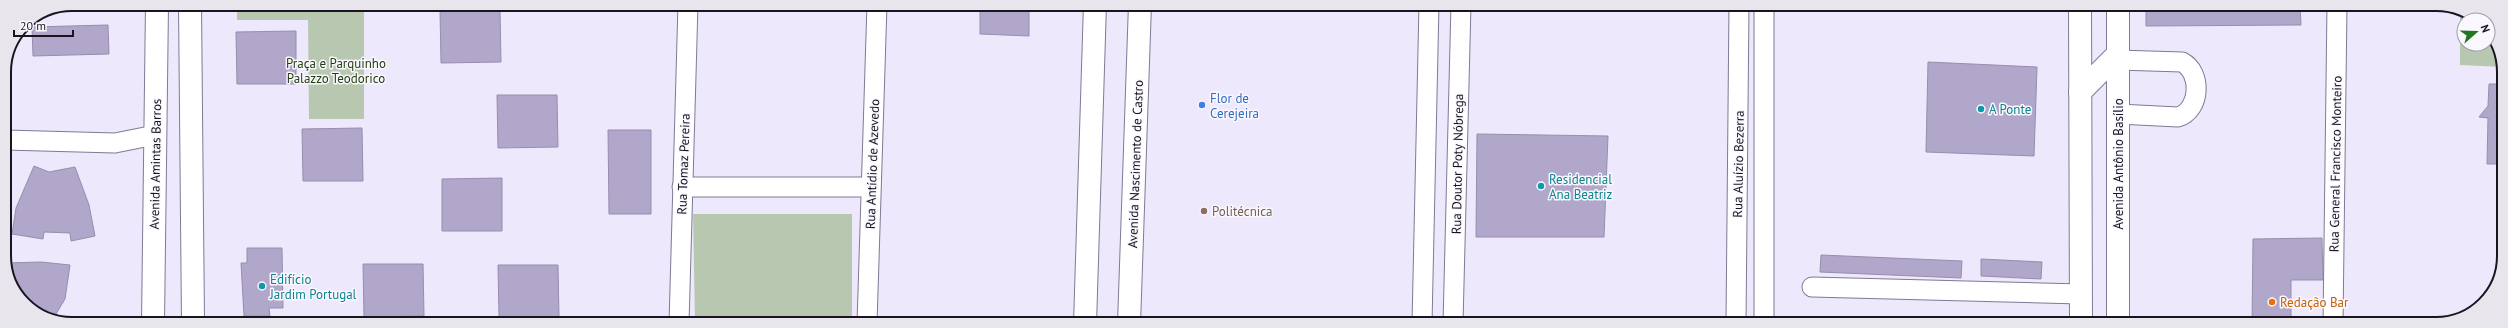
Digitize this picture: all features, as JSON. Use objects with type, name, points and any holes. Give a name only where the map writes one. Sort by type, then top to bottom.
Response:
[{"type":"main road","name":"Avenida Amintas Barros","points":[[153,317],[156,11]]},
{"type":"main road","points":[[190,11],[193,317]]},
{"type":"main road","points":[[1085,317],[1095,11]]},
{"type":"main road","name":"Avenida Nascimento de Castro","points":[[1129,317],[1140,11]]},
{"type":"main road","points":[[2080,11],[2081,317]]},
{"type":"main road","name":"Avenida Antônio Basílio","points":[[2118,11],[2118,317]]},
{"type":"main road","points":[[2080,92],[2117,57]]},
{"type":"street","name":"Rua Tomaz Pereira","points":[[679,317],[688,11]]},
{"type":"street","name":"Rua Antídio de Azevedo","points":[[867,317],[877,11]]},
{"type":"street","points":[[1422,317],[1429,11]]},
{"type":"street","name":"Rua Doutor Poty Nóbrega","points":[[1453,317],[1461,11]]},
{"type":"street","name":"Rua Aluízio Bezerra","points":[[1736,317],[1739,11]]},
{"type":"street","name":"Rua Aluízio Bezerra","points":[[1764,11],[1764,317]]},
{"type":"street","name":"Rua General Francisco Monteiro","points":[[2333,317],[2337,11]]},
{"type":"street","points":[[2117,57],[2182,62],[2189,66],[2195,79],[2194,103],[2185,115],[2178,117],[2118,114]]},
{"type":"street","points":[[11,140],[115,143],[155,142]]},
{"type":"street","points":[[682,187],[871,187]]},
{"type":"street","points":[[1812,288],[2081,294]]},
{"type":"green space","name":"Praça e Parquinho Palazzo Teodorico","points":[[237,11],[364,11],[364,119],[309,119],[308,20],[237,20]]},
{"type":"green space","points":[[2460,52],[2494,52],[2497,67],[2460,65]]},
{"type":"green space","points":[[693,214],[852,214],[852,317],[695,317]]},
{"type":"building","points":[[440,11],[500,11],[501,62],[441,63]]},
{"type":"building","points":[[980,11],[1029,11],[1029,36],[980,34]]},
{"type":"building","points":[[2146,11],[2300,11],[2301,25],[2146,26]]},
{"type":"building","points":[[108,25],[109,54],[33,56],[32,27]]},
{"type":"building","points":[[296,31],[296,84],[237,84],[236,32]]},
{"type":"building","name":"A Ponte","points":[[1928,62],[2037,67],[2034,156],[1926,152]]},
{"type":"building","points":[[2489,84],[2497,84],[2497,164],[2487,164],[2488,118],[2479,117],[2488,106]]},
{"type":"building","points":[[497,95],[557,95],[558,147],[498,148]]},
{"type":"building","points":[[362,128],[363,181],[303,181],[302,129]]},
{"type":"building","points":[[608,130],[651,130],[651,214],[609,214]]},
{"type":"building","name":"Residencial Ana Beatriz","points":[[1477,134],[1608,136],[1604,237],[1476,237]]},
{"type":"building","points":[[34,166],[49,172],[75,167],[89,205],[95,236],[71,241],[70,233],[44,232],[43,239],[12,234],[16,208]]},
{"type":"building","points":[[502,178],[502,231],[442,231],[442,179]]},
{"type":"building","name":"Redação Bar","points":[[2322,238],[2323,280],[2291,280],[2291,317],[2252,317],[2253,239]]},
{"type":"building","name":"Edifício Jardim Portugal","points":[[247,248],[282,248],[283,308],[269,308],[270,316],[244,316],[241,263],[247,263]]},
{"type":"building","points":[[1821,255],[1962,261],[1961,278],[1820,272]]},
{"type":"building","points":[[1981,259],[2042,262],[2041,279],[1981,276]]},
{"type":"building","points":[[41,262],[70,265],[65,299],[56,315],[45,311],[29,299],[19,286],[12,263]]},
{"type":"building","points":[[363,264],[423,264],[424,316],[364,317]]},
{"type":"building","points":[[498,265],[558,265],[559,317],[499,317]]},
{"type":"place","name":"Flor de Cerejeira","points":[[1202,105]]},
{"type":"place","name":"A Ponte","points":[[1981,109]]},
{"type":"place","name":"Residencial Ana Beatriz","points":[[1541,186]]},
{"type":"place","name":"Politécnica","points":[[1204,211]]},
{"type":"place","name":"Edifício Jardim Portugal","points":[[262,286]]},
{"type":"place","name":"Redação Bar","points":[[2272,302]]}]
